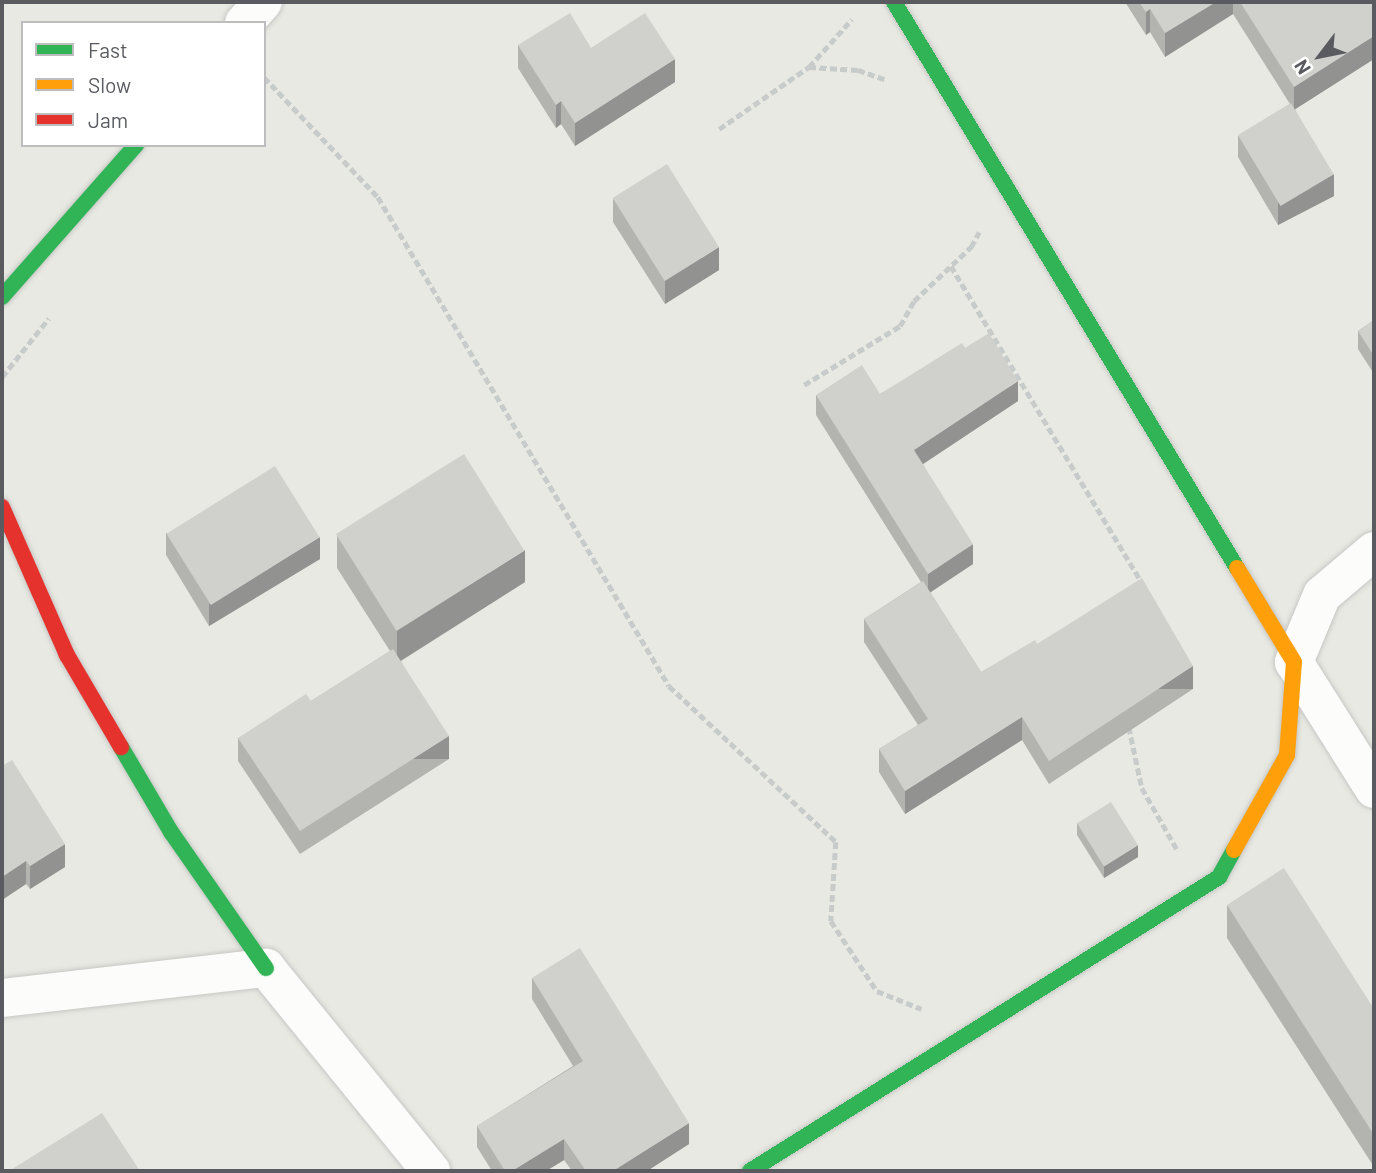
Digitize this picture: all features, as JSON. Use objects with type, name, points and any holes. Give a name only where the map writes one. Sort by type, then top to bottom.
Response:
[{"type":"street","points":[[246,21],[263,2]]},
{"type":"street","points":[[894,2],[1294,662],[1374,789]]},
{"type":"street","points":[[2,297],[134,147]]},
{"type":"street","points":[[2,507],[74,666],[170,832],[266,968],[431,1171]]},
{"type":"street","points":[[750,1171],[1219,877],[1287,755],[1294,662],[1322,595],[1374,551]]},
{"type":"street","points":[[2,998],[266,968]]},
{"type":"path","points":[[719,129],[809,66],[835,43],[857,12]]},
{"type":"path","points":[[809,66],[858,71],[895,83]]},
{"type":"path","points":[[266,79],[378,197],[669,686],[836,842],[831,921],[877,991],[975,1030]]},
{"type":"path","points":[[804,385],[900,326],[914,301],[971,247],[983,223]]},
{"type":"path","points":[[951,266],[1144,588]]},
{"type":"path","points":[[1128,725],[1142,788],[1200,889]]},
{"type":"building","points":[[1139,2],[1216,2],[1165,33],[1150,9],[1146,12]]},
{"type":"building","points":[[1240,2],[1374,2],[1374,36],[1294,87]]},
{"type":"building","points":[[570,13],[591,48],[645,13],[675,59],[575,123],[561,101],[556,105],[518,45]]},
{"type":"building","points":[[1291,103],[1334,174],[1281,206],[1238,135]]},
{"type":"building","points":[[667,164],[719,247],[665,281],[613,198]]},
{"type":"building","points":[[1374,320],[1374,356],[1358,331]]},
{"type":"building","points":[[989,333],[1018,381],[914,450],[973,544],[928,574],[816,395],[862,365],[880,394],[962,343],[965,348]]},
{"type":"building","points":[[464,454],[524,551],[396,631],[336,534]]},
{"type":"building","points":[[275,466],[320,537],[211,605],[166,534]]},
{"type":"building","points":[[1142,578],[1193,666],[1049,761],[1022,717],[905,791],[879,749],[928,719],[864,619],[923,581],[981,672],[1035,640],[1037,644]]},
{"type":"building","points":[[393,649],[449,736],[300,831],[238,738],[306,694],[311,701]]},
{"type":"building","points":[[12,760],[65,844],[30,866],[26,861],[2,877],[2,766]]},
{"type":"building","points":[[1111,802],[1138,845],[1104,866],[1077,823]]},
{"type":"building","points":[[1284,868],[1374,1009],[1374,1135],[1227,905]]},
{"type":"building","points":[[580,948],[689,1123],[613,1171],[586,1171],[564,1139],[512,1171],[505,1171],[477,1126],[583,1061],[532,978]]},
{"type":"building","points":[[102,1113],[140,1171],[9,1171]]},
{"type":"traffic: fast","points":[[894,2],[1237,568]]},
{"type":"traffic: fast","points":[[2,297],[134,147]]},
{"type":"traffic: fast","points":[[121,747],[171,832],[266,968]]},
{"type":"traffic: fast","points":[[750,1171],[1219,877],[1234,850]]},
{"type":"traffic: slow","points":[[1234,850],[1287,755],[1294,662],[1237,568]]},
{"type":"traffic: jam","points":[[2,507],[67,655],[121,747]]}]
